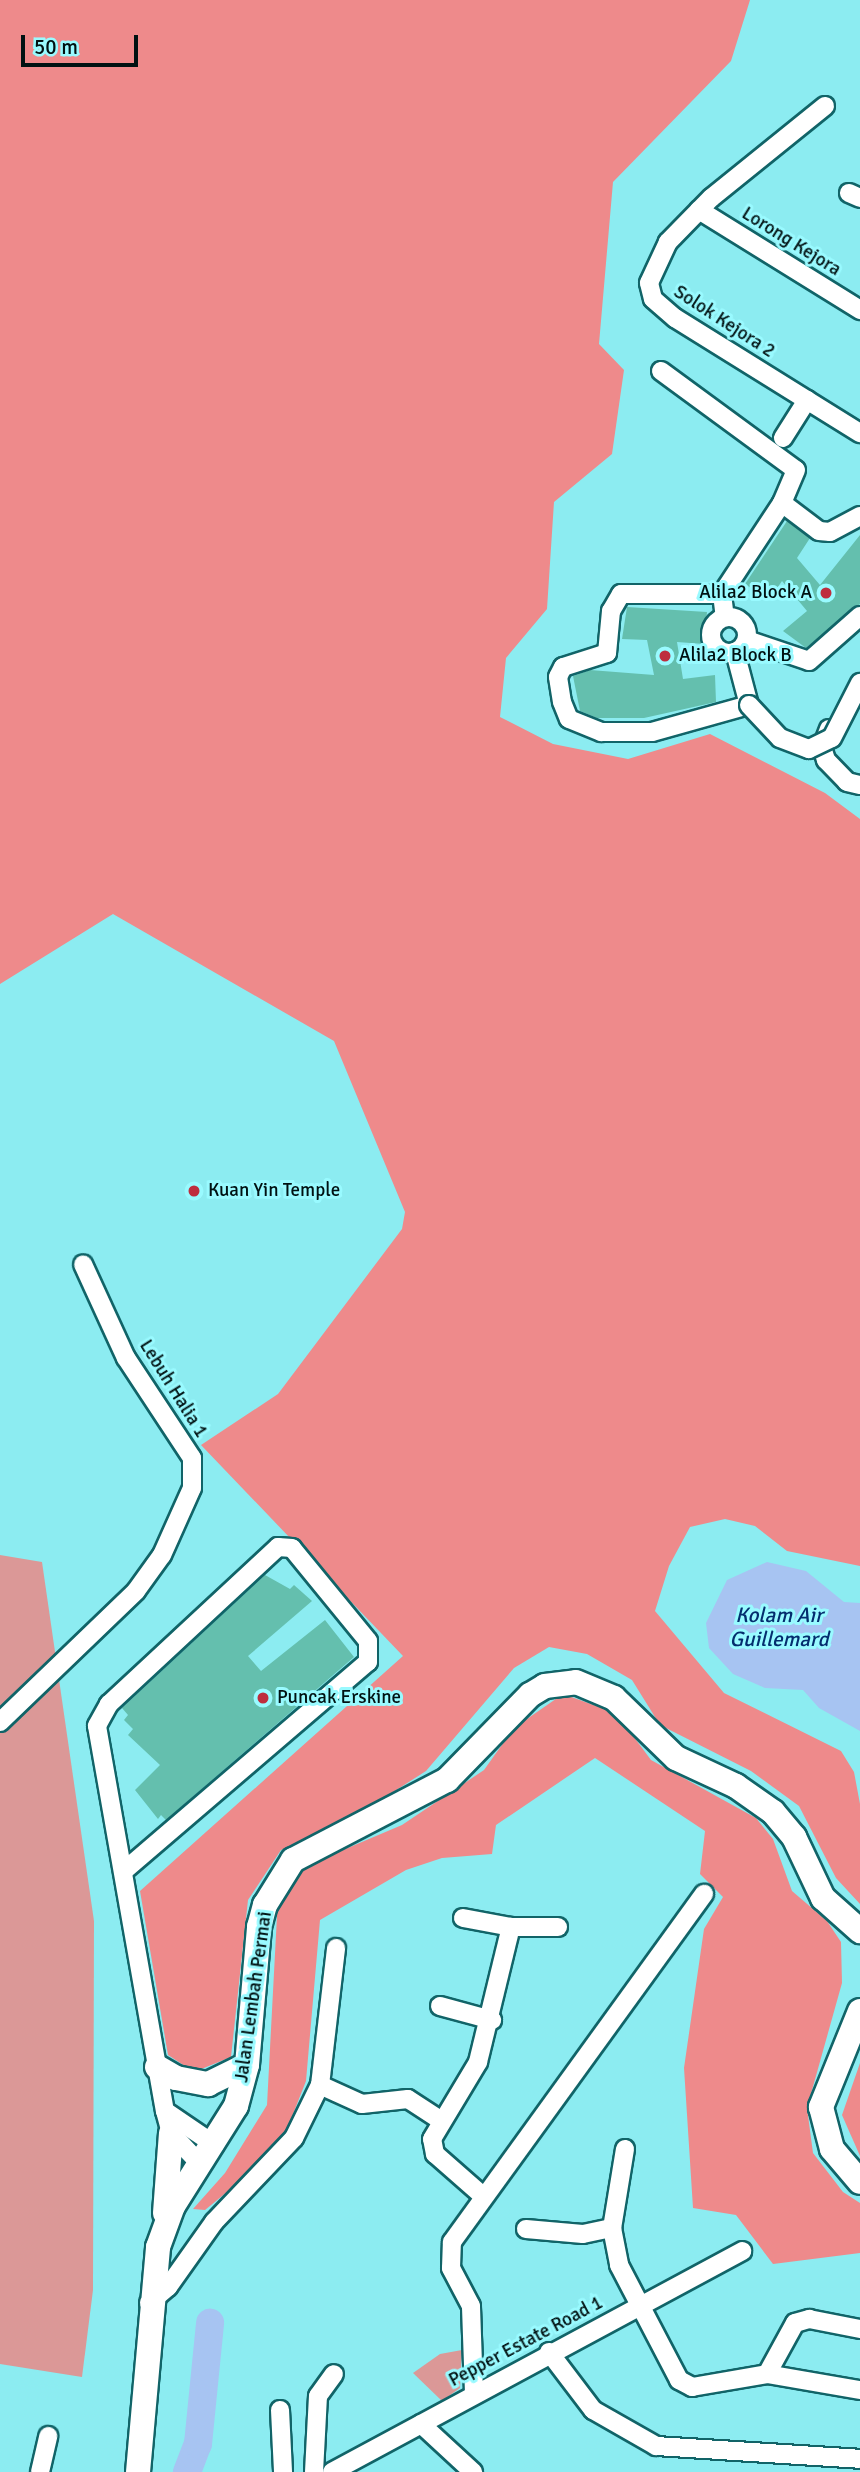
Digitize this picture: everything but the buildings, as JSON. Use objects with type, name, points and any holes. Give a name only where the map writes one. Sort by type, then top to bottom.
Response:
[{"type":"main road","name":"Jalan Lembah Permai","points":[[138,2472],[149,2303],[163,2227],[236,2106],[247,2064],[259,1927],[278,1879],[315,1846],[370,1824],[447,1780],[521,1703],[559,1682],[599,1688],[676,1758],[736,1786],[773,1812],[794,1837],[823,1898],[860,1931]]},
{"type":"main road","points":[[860,2011],[821,2107],[832,2149],[860,2182]]},
{"type":"main road","points":[[157,2067],[176,2078],[208,2084],[247,2064]]},
{"type":"main road","points":[[163,2227],[168,2122]]},
{"type":"street","name":"Solok Kejora 2","points":[[825,106],[699,210],[653,264],[649,284],[653,299],[860,433]]},
{"type":"street","name":"Lorong Kejora","points":[[699,210],[860,310]]},
{"type":"street","points":[[661,371],[793,464],[796,477],[782,503],[722,594],[725,617]]},
{"type":"street","points":[[783,438],[807,400]]},
{"type":"street","points":[[782,503],[819,531],[830,532],[860,516]]},
{"type":"street","points":[[722,594],[621,594],[611,611],[607,653],[563,667],[558,677],[562,702],[575,723],[601,732],[652,732],[749,705]]},
{"type":"street","points":[[860,616],[809,661],[741,646],[718,650],[711,641],[715,623],[725,617],[743,622],[741,646],[749,705],[780,738],[809,749],[832,738],[860,683]]},
{"type":"street","points":[[860,683],[826,735],[822,747],[834,769],[847,782],[860,785]]},
{"type":"street","name":"Lebuh Halia 1","points":[[0,1722],[136,1591],[162,1555],[192,1488],[191,1458],[126,1358],[83,1264]]},
{"type":"street","points":[[125,1870],[368,1662],[369,1642],[292,1548],[278,1547],[109,1704],[97,1726],[106,1796],[125,1870],[168,2122],[208,2155]]},
{"type":"street","points":[[474,2393],[471,2306],[449,2256],[452,2242],[705,1894]]},
{"type":"street","points":[[463,1917],[511,1927],[558,1927]]},
{"type":"street","points":[[483,2196],[435,2154],[432,2139],[440,2120],[461,2095],[492,2020],[511,1927]]},
{"type":"street","points":[[149,2303],[168,2287],[215,2222],[294,2138],[320,2085],[336,1948]]},
{"type":"street","points":[[440,2006],[492,2020]]},
{"type":"street","points":[[320,2085],[362,2104],[408,2099],[440,2120]]},
{"type":"street","points":[[625,2149],[612,2228],[619,2265],[679,2380],[692,2386],[767,2374],[860,2390]]},
{"type":"street","points":[[526,2229],[583,2234],[612,2228]]},
{"type":"street","name":"Pepper Estate Road 1","points":[[332,2472],[550,2352],[742,2251]]},
{"type":"street","points":[[767,2374],[795,2323],[809,2319],[860,2329]]},
{"type":"street","points":[[550,2352],[593,2410],[656,2446],[860,2459]]},
{"type":"street","points":[[314,2472],[317,2396],[334,2374]]},
{"type":"street","points":[[280,2410],[284,2472]]},
{"type":"street","points":[[421,2424],[473,2472]]},
{"type":"street","points":[[40,2472],[48,2436]]},
{"type":"shaded area","points":[[0,0],[750,0],[731,61],[613,182],[599,344],[624,370],[612,454],[554,502],[547,609],[506,658],[500,717],[553,744],[628,759],[710,734],[825,793],[860,819],[860,1566],[787,1551],[755,1526],[725,1519],[690,1527],[669,1566],[655,1611],[724,1693],[841,1751],[854,1772],[860,1804],[860,1904],[836,1878],[799,1806],[751,1771],[660,1725],[632,1680],[587,1654],[549,1647],[514,1668],[426,1771],[343,1824],[281,1850],[248,1900],[231,2057],[194,2072],[168,2055],[140,1891],[403,1656],[201,1445],[278,1394],[402,1229],[405,1212],[334,1041],[113,914],[0,984]]},
{"type":"shaded area","points":[[0,1555],[42,1562],[94,1921],[93,2290],[82,2377],[0,2364]]},
{"type":"shaded area","points":[[563,1694],[616,1713],[651,1760],[756,1818],[773,1839],[792,1891],[827,1921],[841,1942],[842,1983],[807,2108],[813,2153],[843,2192],[860,2203],[860,2253],[773,2264],[736,2215],[693,2208],[684,2068],[704,1929],[723,1897],[700,1874],[705,1831],[595,1758],[496,1825],[492,1854],[442,1858],[406,1870],[320,1920],[306,2081],[284,2137],[255,2169],[205,2210],[193,2209],[225,2173],[267,2105],[278,1897],[310,1864],[402,1825],[484,1770],[514,1728]]},
{"type":"shaded area","points":[[860,2063],[860,2156],[842,2115]]},
{"type":"shaded area","points":[[462,2350],[460,2388],[442,2401],[413,2373],[440,2354]]},
{"type":"water","name":"Kolam Air Guillemard","points":[[767,1562],[806,1571],[844,1602],[860,1603],[860,1731],[819,1708],[803,1690],[765,1688],[733,1674],[709,1648],[706,1623],[727,1580]]},
{"type":"waterway","points":[[187,2472],[198,2444],[210,2323]]},
{"type":"place","name":"Alila2 Block A","points":[[826,593]]},
{"type":"place","name":"Alila2 Block B","points":[[665,656]]},
{"type":"place","name":"Kuan Yin Temple","points":[[194,1191]]},
{"type":"place","name":"Puncak Erskine","points":[[263,1698]]}]
